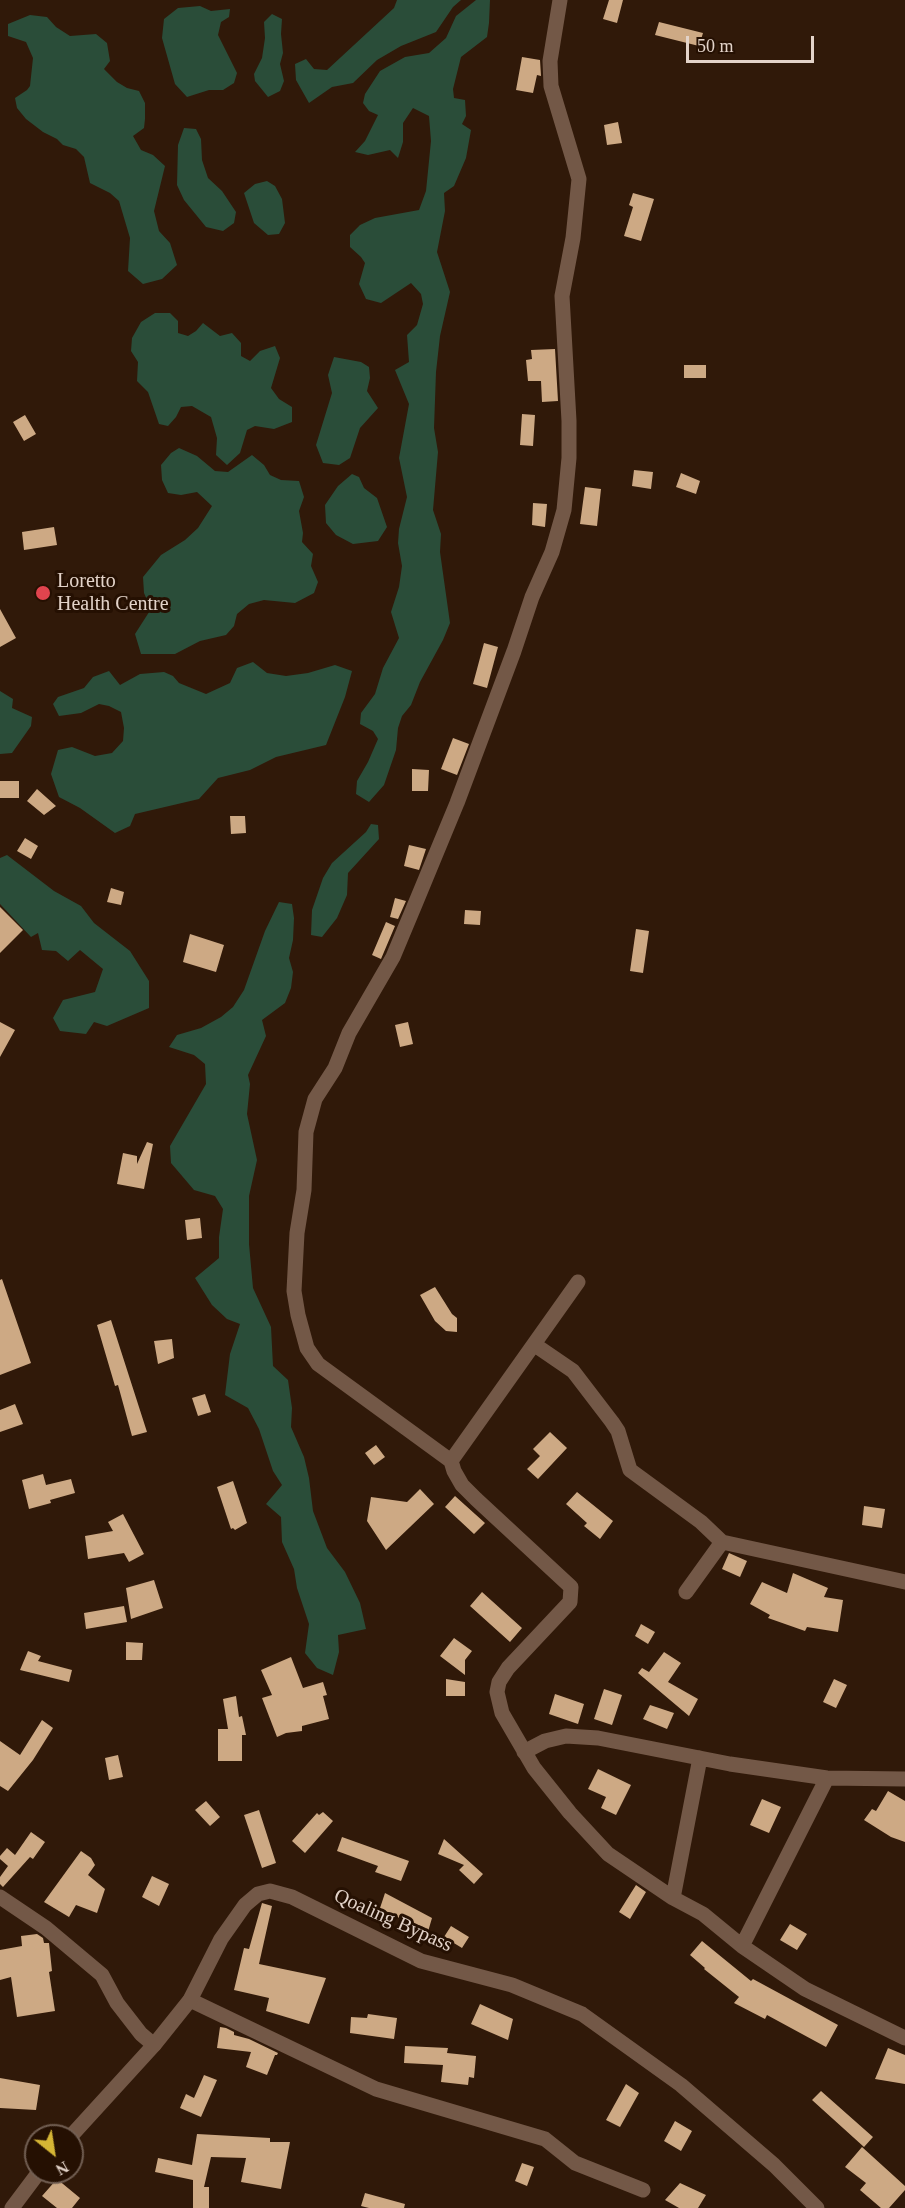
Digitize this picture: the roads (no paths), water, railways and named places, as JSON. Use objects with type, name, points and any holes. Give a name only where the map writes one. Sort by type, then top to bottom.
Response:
[{"type":"street","points":[[560,0],[550,61],[551,86],[579,179],[573,238],[562,297],[569,421],[569,458],[564,510],[552,552],[532,597],[457,803],[393,957],[349,1033],[335,1068],[315,1099],[306,1132],[304,1190],[297,1233],[294,1291],[298,1315],[307,1348],[318,1364],[451,1461],[454,1472],[462,1485],[476,1500],[570,1587],[570,1602],[508,1668],[499,1682],[497,1692],[502,1713],[524,1752],[570,1813],[608,1854],[673,1898],[703,1914],[742,1946],[805,1989],[905,2038]]},
{"type":"street","points":[[451,1461],[578,1282]]},
{"type":"street","points":[[535,1345],[573,1371],[618,1431],[630,1470],[701,1522],[722,1542],[905,1582]]},
{"type":"street","points":[[686,1592],[722,1542]]},
{"type":"street","points":[[524,1752],[545,1741],[566,1736],[598,1737],[700,1758],[827,1778],[905,1779]]},
{"type":"street","points":[[673,1898],[700,1758]]},
{"type":"street","points":[[742,1946],[827,1778]]},
{"type":"street","name":"Qoaling Bypass","points":[[83,2124],[154,2045],[190,2000],[221,1939],[245,1905],[258,1894],[270,1891],[292,1897],[407,1955],[434,1966],[512,1985],[582,2014],[681,2085],[774,2165],[817,2208]]},
{"type":"street","points":[[0,1897],[46,1928],[102,1975],[117,2003],[141,2034],[154,2045]]},
{"type":"street","points":[[190,2000],[376,2090],[545,2139],[575,2163],[643,2190]]},
{"type":"street","points":[[12,2208],[30,2184]]},
{"type":"place","name":"Loretto Health Centre","points":[[43,593]]}]
